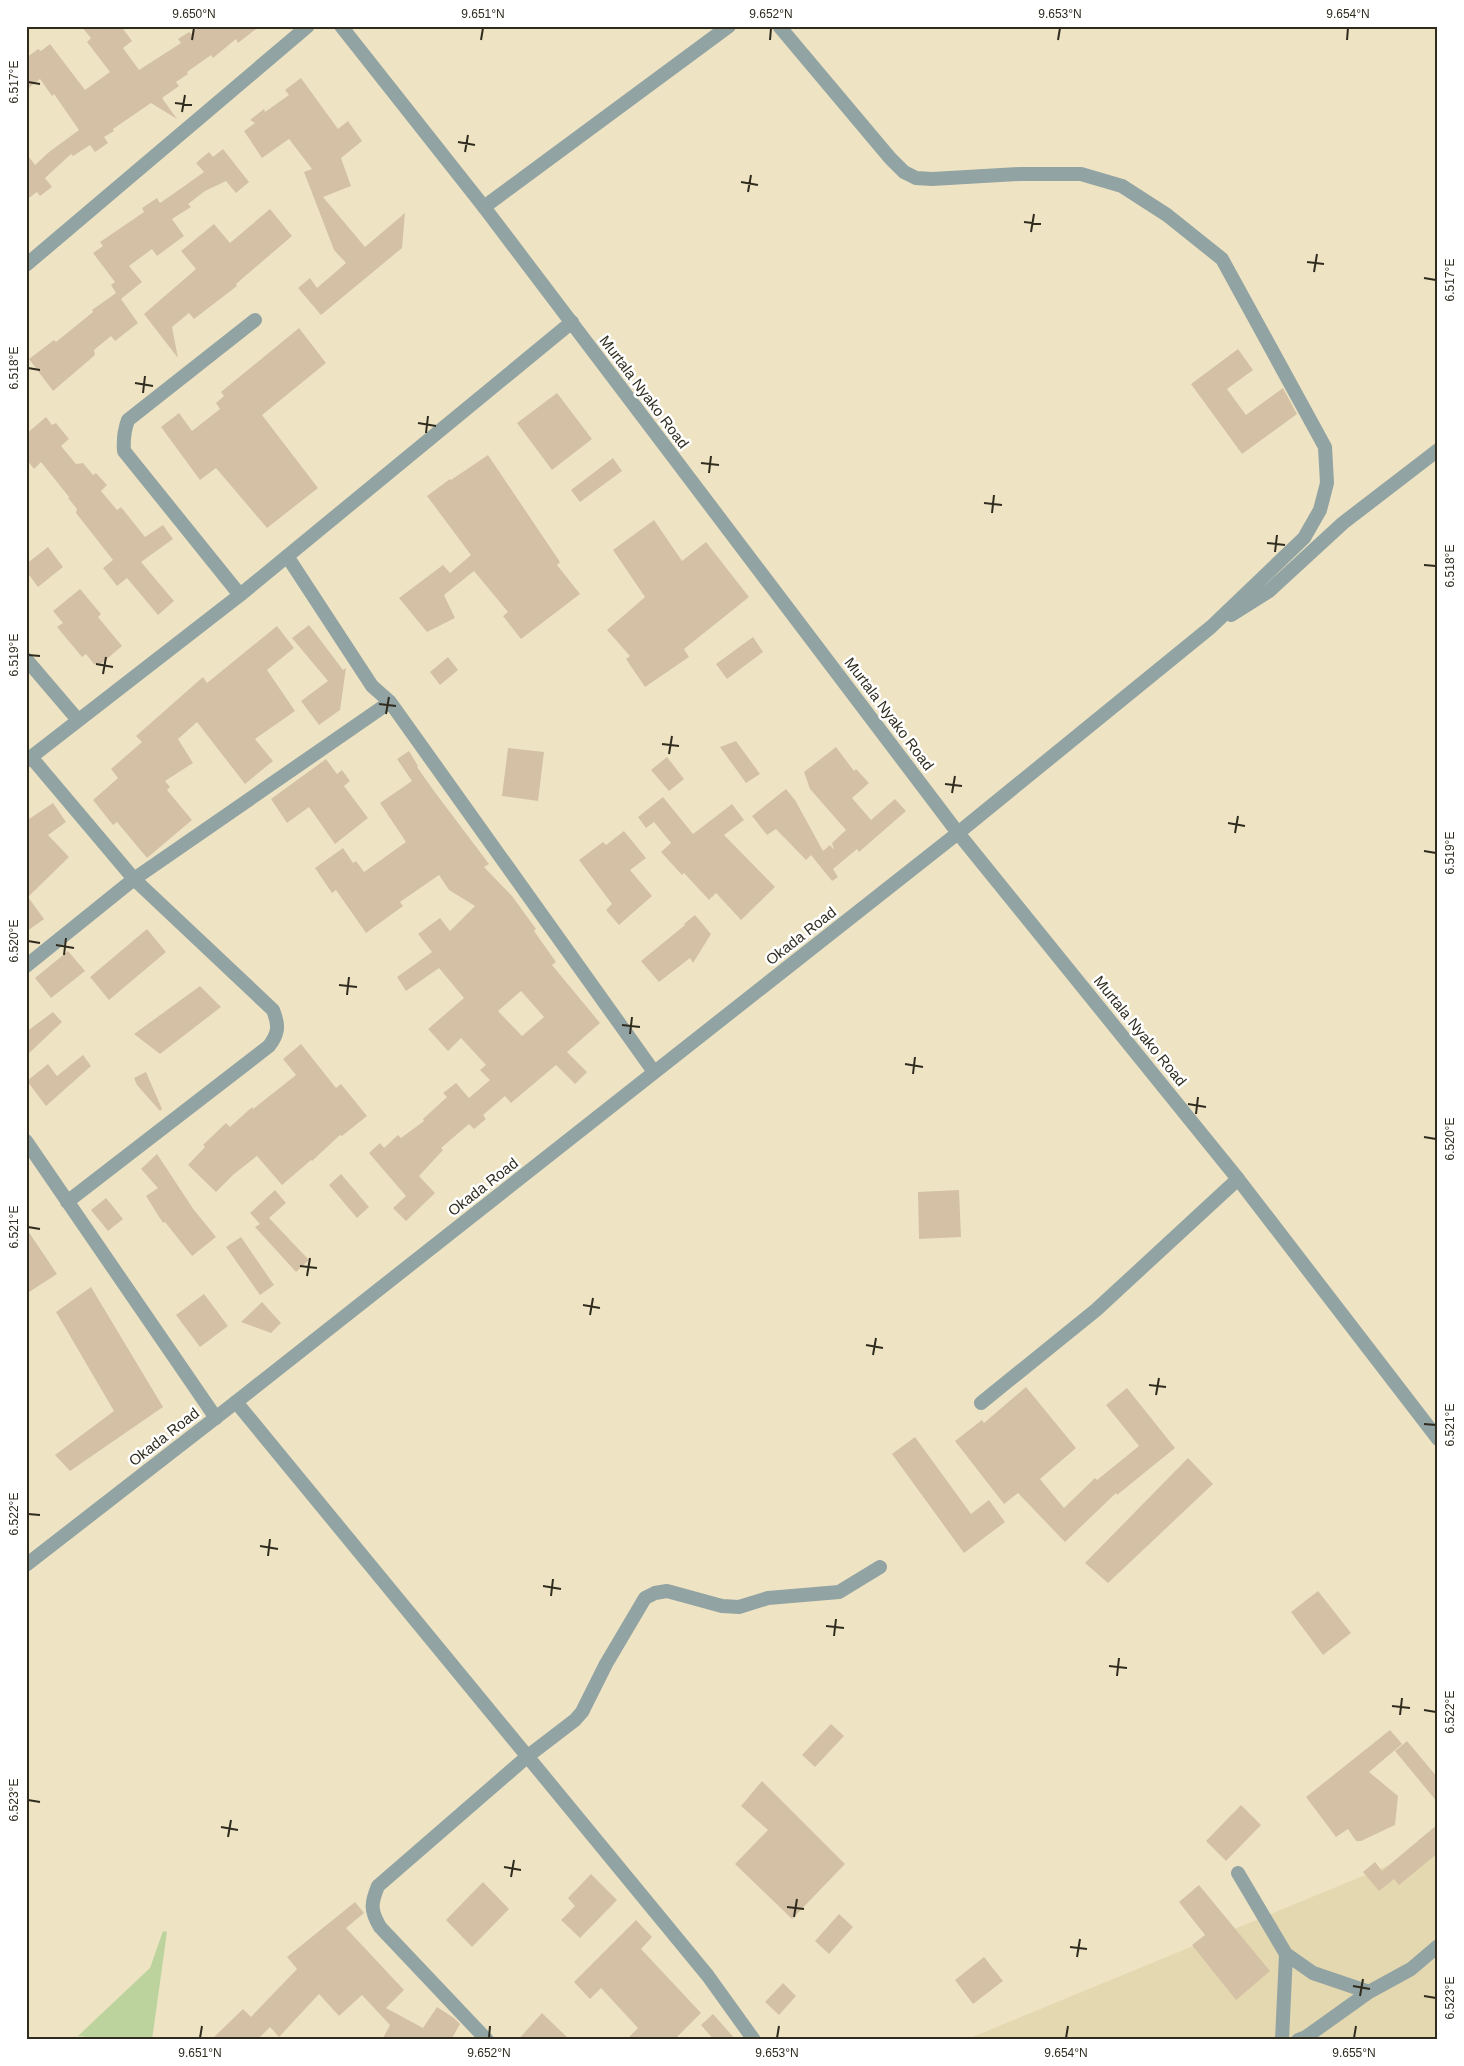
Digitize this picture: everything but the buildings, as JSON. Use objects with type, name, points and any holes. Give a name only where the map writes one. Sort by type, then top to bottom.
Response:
[{"type":"street","points":[[26,265],[308,26]]},
{"type":"street","name":"Murtala Nyako Road","points":[[341,26],[572,322],[958,833],[1238,1179],[1438,1439]]},
{"type":"street","points":[[484,207],[730,26]]},
{"type":"street","points":[[779,26],[890,158],[904,172],[916,178],[932,179],[1082,174],[1107,180],[1122,186],[1167,215],[1222,259],[1325,447],[1327,483],[1320,510],[1304,538],[1210,627]]},
{"type":"street","points":[[240,594],[124,451],[123,442],[124,430],[128,420],[255,320]]},
{"type":"street","points":[[67,1202],[269,1046],[276,1037],[278,1024],[273,1010],[134,880],[28,759],[240,594],[572,322]]},
{"type":"street","points":[[1210,627],[1269,591],[1343,523],[1438,450]]},
{"type":"street","points":[[287,556],[372,686],[390,702],[654,1072]]},
{"type":"street","name":"Okada Road","points":[[26,1565],[216,1418],[958,833],[1210,627]]},
{"type":"street","points":[[26,659],[78,720]]},
{"type":"street","points":[[26,966],[134,880],[390,702]]},
{"type":"street","points":[[26,1141],[216,1418]]},
{"type":"street","points":[[981,1403],[1096,1310],[1238,1179]]},
{"type":"street","points":[[236,1402],[708,1976],[754,2040]]},
{"type":"street","points":[[487,2040],[380,1927],[374,1917],[372,1902],[378,1886],[528,1756],[575,1720],[582,1712],[645,1598],[655,1593],[678,1592],[722,1606],[739,1607],[768,1598],[839,1592],[880,1567]]},
{"type":"street","points":[[1238,1873],[1286,1954],[1313,1972],[1369,1992]]},
{"type":"street","points":[[1298,2040],[1306,2037],[1369,1992],[1411,1969],[1438,1946]]},
{"type":"street","points":[[1282,2040],[1286,1954]]},
{"type":"shaded area","points":[[1438,1845],[1438,2040],[965,2040]]},
{"type":"green space","points":[[163,1931],[167,1932],[152,2040],[115,2040],[78,2036],[150,1968]]}]
